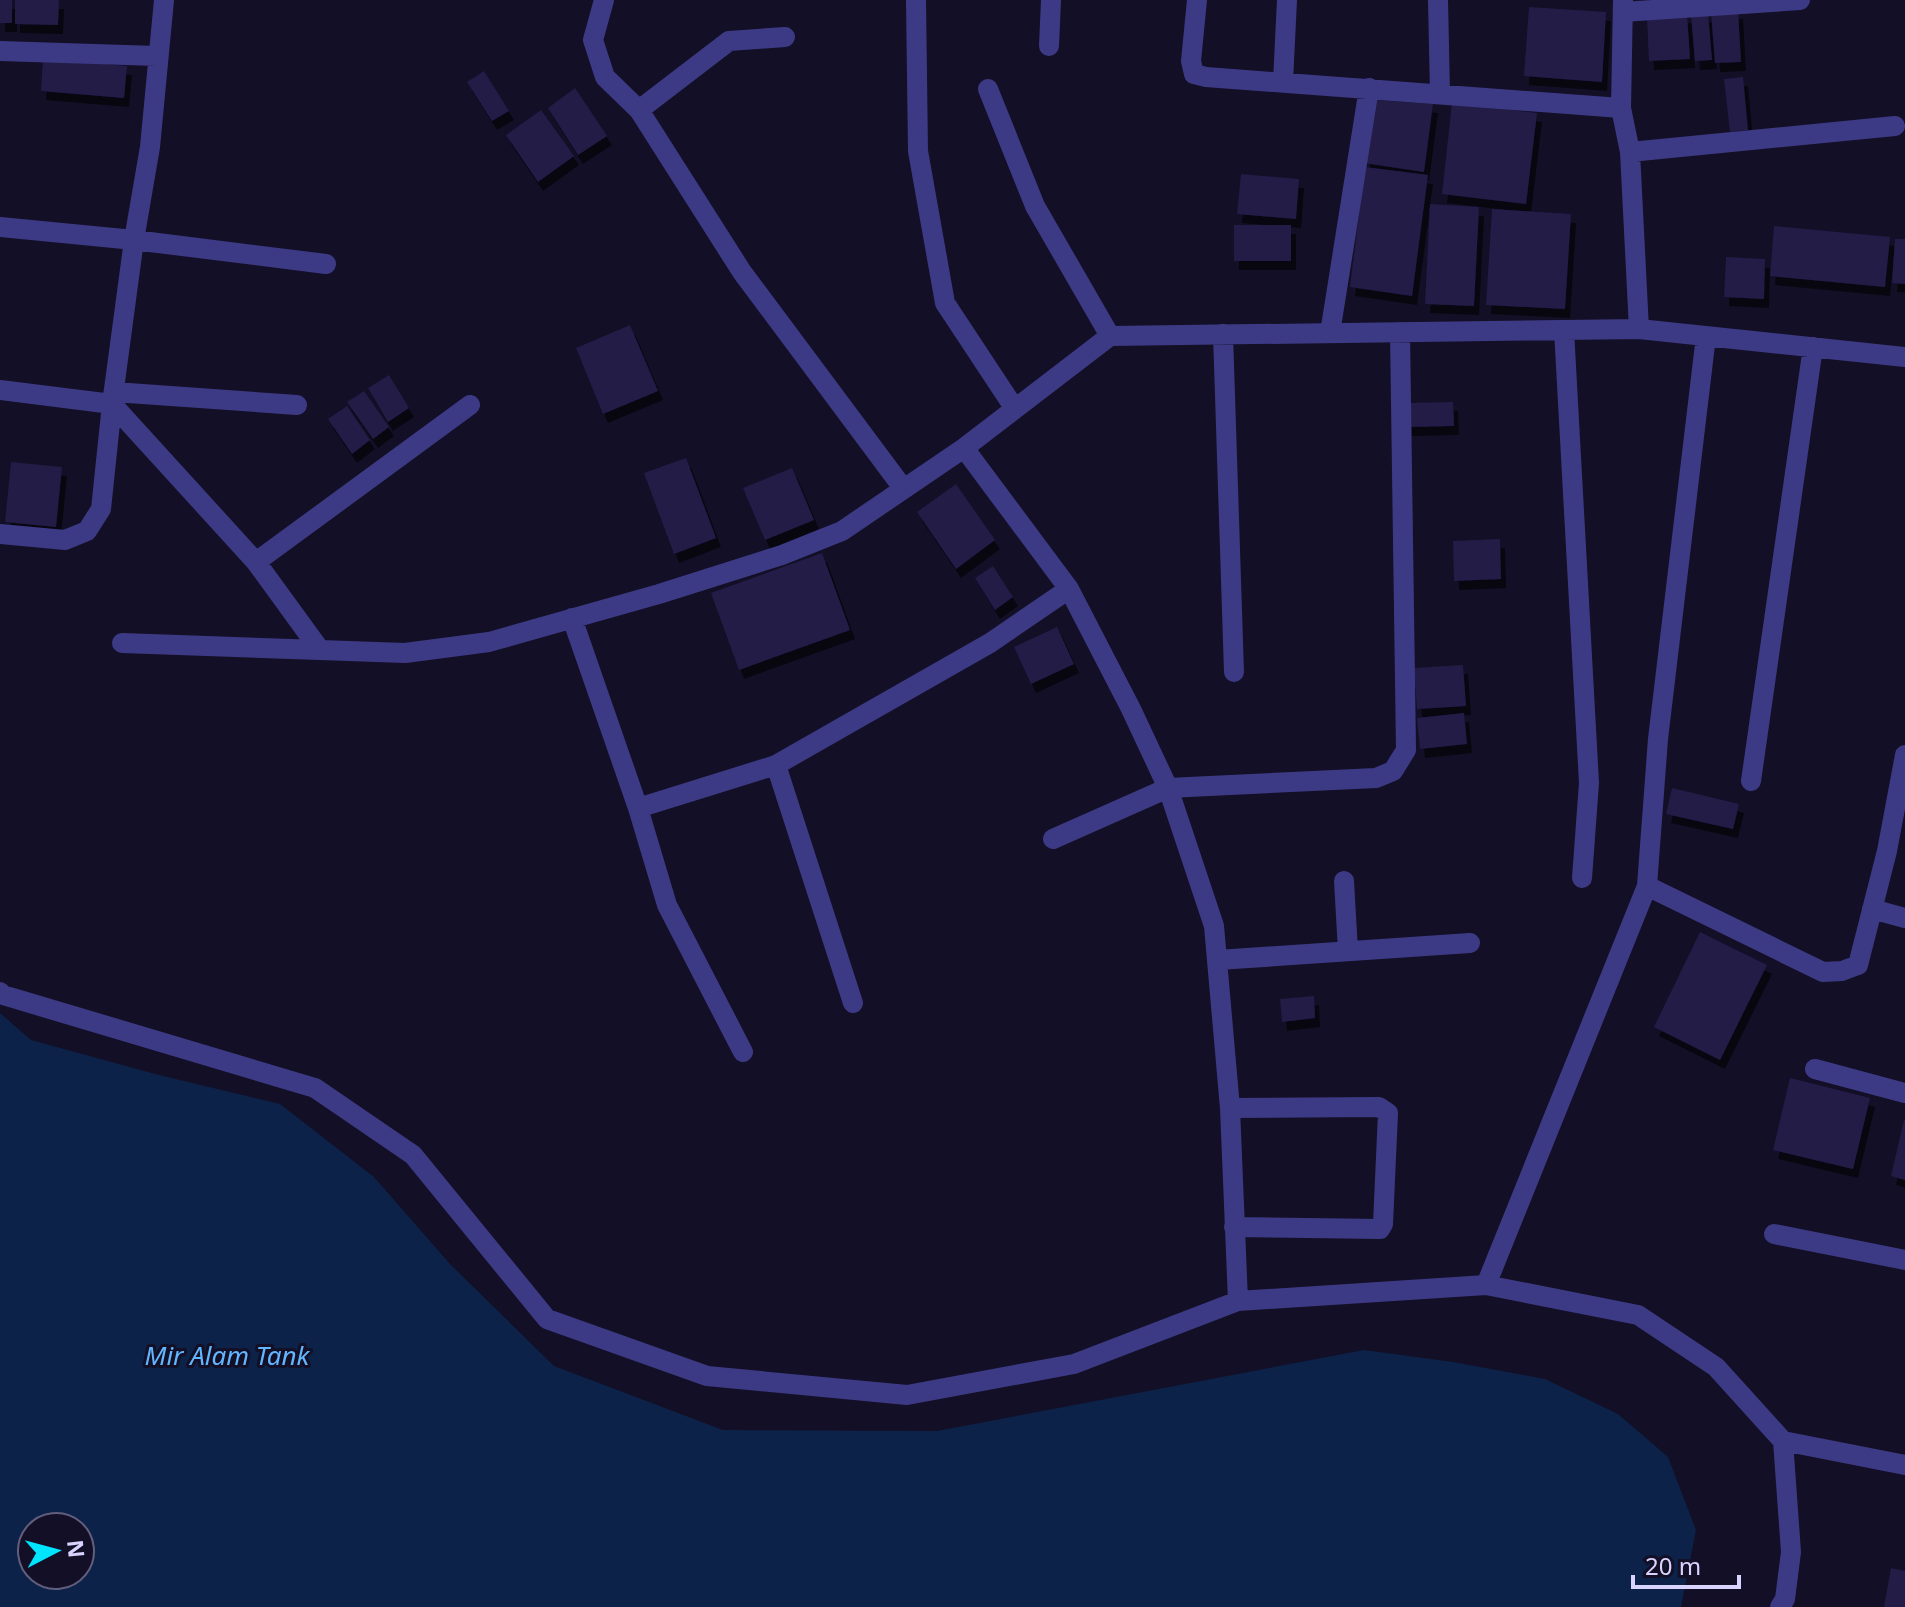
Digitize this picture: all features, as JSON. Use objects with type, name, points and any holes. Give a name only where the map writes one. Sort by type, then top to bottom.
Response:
[{"type":"street","points":[[0,534],[65,540],[87,531],[101,509],[134,240],[150,147],[164,0]]},
{"type":"street","points":[[604,0],[593,40],[605,77],[639,110],[742,272],[903,488]]},
{"type":"street","points":[[916,0],[918,151],[945,303],[1015,409]]},
{"type":"street","points":[[1049,46],[1051,0]]},
{"type":"street","points":[[1197,0],[1191,61],[1194,74],[1621,108]]},
{"type":"street","points":[[1283,82],[1287,0]]},
{"type":"street","points":[[1438,0],[1440,93]]},
{"type":"street","points":[[1639,329],[1630,152],[1621,108],[1623,6],[1800,0]]},
{"type":"street","points":[[639,110],[729,41],[785,37]]},
{"type":"street","points":[[0,51],[157,56]]},
{"type":"street","points":[[1330,333],[1369,88]]},
{"type":"street","points":[[988,89],[1035,206],[1110,336]]},
{"type":"street","points":[[1630,152],[1895,126]]},
{"type":"street","points":[[0,227],[326,264]]},
{"type":"street","points":[[122,643],[405,653],[489,642],[782,555],[842,531],[964,448],[1110,336],[1639,329],[1905,357]]},
{"type":"street","points":[[1564,330],[1589,783],[1582,878]]},
{"type":"street","points":[[1053,839],[1168,788],[1376,778],[1393,771],[1406,750],[1400,332]]},
{"type":"street","points":[[1223,334],[1234,672]]},
{"type":"street","points":[[1486,1285],[1647,886],[1658,739],[1706,336]]},
{"type":"street","points":[[1751,781],[1813,347]]},
{"type":"street","points":[[0,390],[297,405]]},
{"type":"street","points":[[113,398],[256,562],[320,650]]},
{"type":"street","points":[[256,562],[470,405]]},
{"type":"street","points":[[964,448],[1069,589],[1168,788],[1214,926],[1230,1108],[1238,1301]]},
{"type":"street","points":[[638,808],[776,765],[990,643],[1069,589]]},
{"type":"street","points":[[572,618],[638,808],[667,905],[743,1052]]},
{"type":"street","points":[[1647,886],[1823,972],[1842,971],[1858,965],[1887,851],[1905,755]]},
{"type":"street","points":[[776,765],[853,1003]]},
{"type":"street","points":[[1344,881],[1348,951]]},
{"type":"street","points":[[1872,909],[1905,918]]},
{"type":"street","points":[[1218,960],[1470,943]]},
{"type":"street","points":[[0,992],[315,1088],[413,1155],[547,1319],[707,1376],[907,1395],[1074,1364],[1238,1301],[1486,1285],[1638,1315],[1716,1367],[1783,1441],[1905,1465]]},
{"type":"street","points":[[1815,1069],[1905,1093]]},
{"type":"street","points":[[1230,1108],[1379,1107],[1388,1113],[1383,1224],[1380,1229],[1234,1227]]},
{"type":"street","points":[[1774,1234],[1905,1260]]},
{"type":"street","points":[[1780,1607],[1785,1599],[1791,1552],[1783,1441]]},
{"type":"water","name":"Mir Alam Tank","points":[[0,1013],[31,1040],[280,1104],[374,1177],[450,1264],[554,1366],[723,1430],[937,1431],[1364,1350],[1545,1379],[1618,1414],[1668,1457],[1696,1530],[1681,1607],[0,1607]]},
{"type":"building","points":[[0,0],[12,0],[12,23],[0,23]]},
{"type":"building","points":[[15,0],[59,0],[58,25],[15,24]]},
{"type":"building","points":[[1529,7],[1606,12],[1602,82],[1524,76]]},
{"type":"building","points":[[1738,10],[1741,62],[1715,63],[1711,12]]},
{"type":"building","points":[[1708,13],[1712,60],[1695,61],[1691,15]]},
{"type":"building","points":[[1687,14],[1690,59],[1649,61],[1647,17]]},
{"type":"building","points":[[43,59],[127,66],[124,98],[41,91]]},
{"type":"building","points":[[484,71],[509,111],[492,121],[467,82]]},
{"type":"building","points":[[1743,77],[1748,130],[1730,132],[1724,79]]},
{"type":"building","points":[[575,88],[607,136],[578,155],[548,108]]},
{"type":"building","points":[[1376,100],[1433,104],[1424,172],[1364,163]]},
{"type":"building","points":[[1452,103],[1537,113],[1526,204],[1442,194]]},
{"type":"building","points":[[541,110],[574,156],[538,182],[506,135]]},
{"type":"building","points":[[1365,167],[1428,175],[1412,296],[1350,287]]},
{"type":"building","points":[[1241,174],[1299,179],[1296,219],[1237,214]]},
{"type":"building","points":[[1430,204],[1479,207],[1474,306],[1425,304]]},
{"type":"building","points":[[1492,209],[1571,214],[1565,309],[1486,305]]},
{"type":"building","points":[[1234,225],[1291,225],[1291,261],[1234,261]]},
{"type":"building","points":[[1774,226],[1890,237],[1885,287],[1770,276]]},
{"type":"building","points":[[1895,239],[1905,239],[1905,284],[1892,283]]},
{"type":"building","points":[[1726,257],[1765,259],[1764,299],[1724,297]]},
{"type":"building","points":[[630,325],[658,391],[603,414],[576,348]]},
{"type":"building","points":[[389,375],[409,408],[388,422],[368,388]]},
{"type":"building","points":[[364,391],[389,427],[373,439],[347,402]]},
{"type":"building","points":[[1453,402],[1454,426],[1407,427],[1406,403]]},
{"type":"building","points":[[347,406],[370,440],[352,454],[328,419]]},
{"type":"building","points":[[686,458],[716,538],[674,554],[644,473]]},
{"type":"building","points":[[11,462],[62,467],[56,527],[5,522]]},
{"type":"building","points":[[792,468],[814,520],[765,540],[743,488]]},
{"type":"building","points":[[956,484],[995,540],[956,569],[917,512]]},
{"type":"building","points":[[1500,539],[1501,579],[1454,581],[1453,541]]},
{"type":"building","points":[[822,553],[850,630],[739,670],[711,593]]},
{"type":"building","points":[[993,566],[1013,597],[995,610],[975,578]]},
{"type":"building","points":[[1057,627],[1074,664],[1031,684],[1014,647]]},
{"type":"building","points":[[1463,665],[1466,706],[1417,709],[1414,668]]},
{"type":"building","points":[[1464,713],[1467,744],[1420,749],[1417,718]]},
{"type":"building","points":[[1672,788],[1739,804],[1733,829],[1666,814]]},
{"type":"building","points":[[1700,932],[1767,965],[1720,1060],[1654,1027]]},
{"type":"building","points":[[1314,996],[1315,1018],[1282,1022],[1280,999]]},
{"type":"building","points":[[1790,1078],[1870,1098],[1853,1169],[1773,1150]]},
{"type":"building","points":[[1905,1120],[1905,1180],[1891,1176]]},
{"type":"building","points":[[1891,1568],[1905,1571],[1905,1607],[1884,1607]]}]
